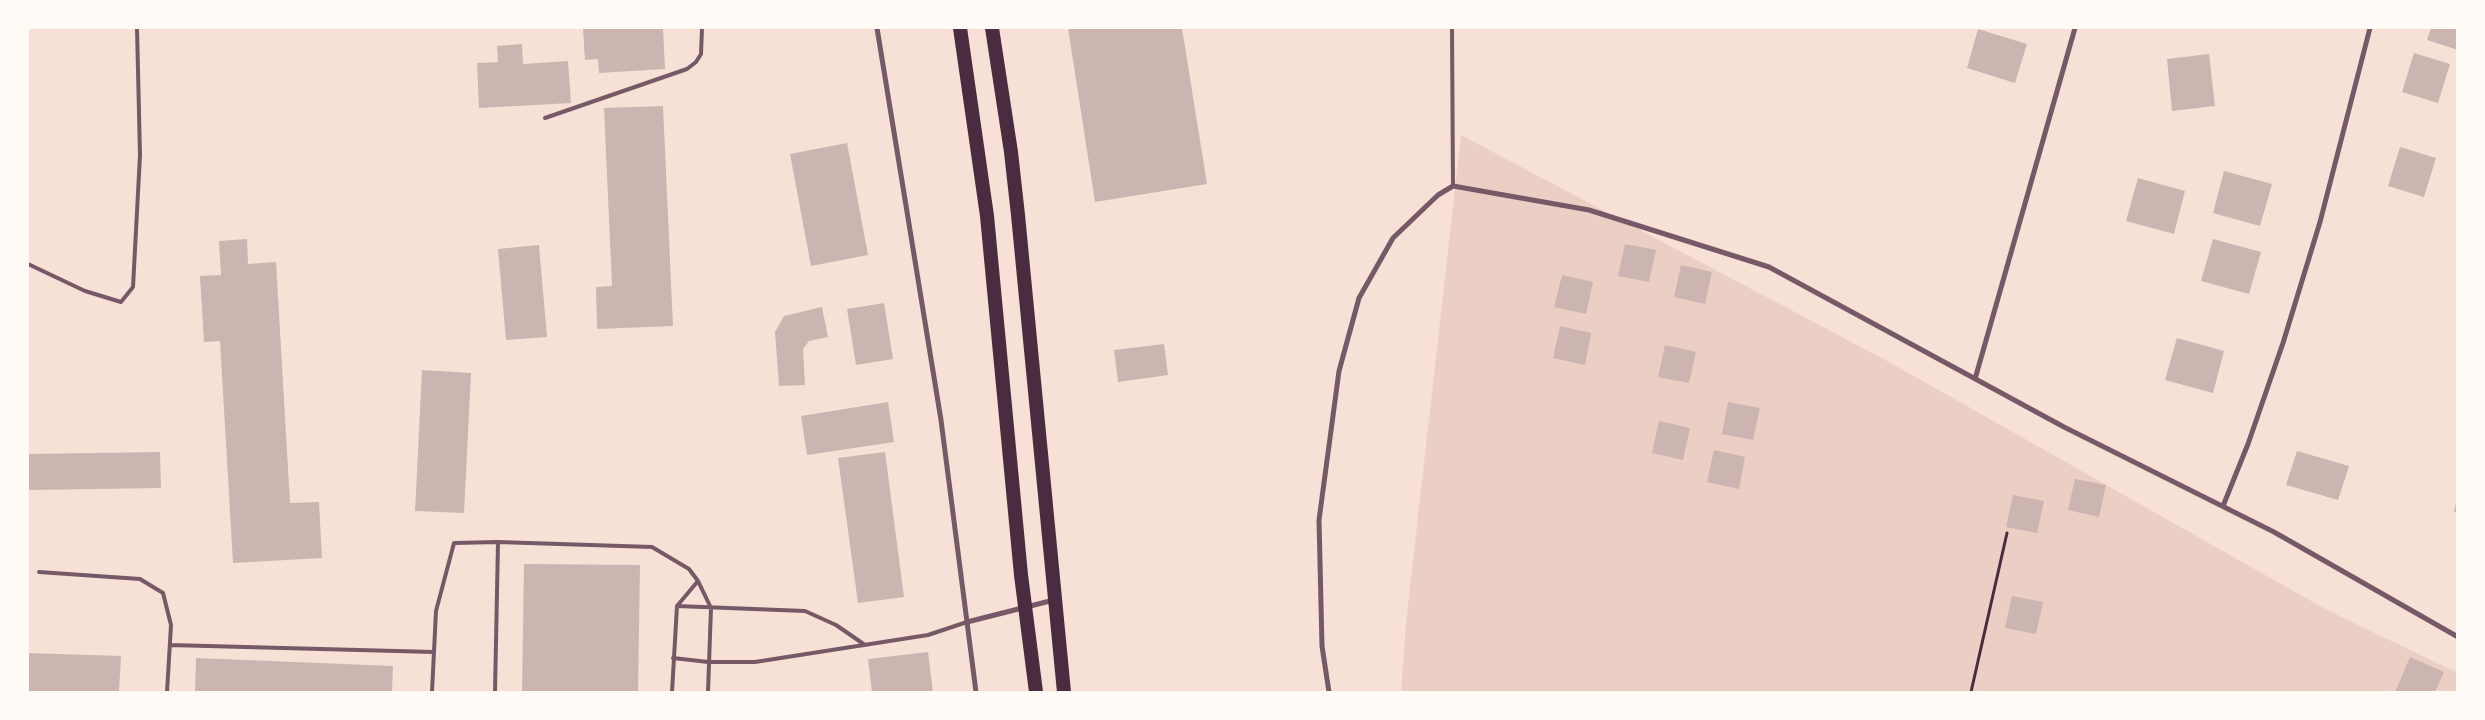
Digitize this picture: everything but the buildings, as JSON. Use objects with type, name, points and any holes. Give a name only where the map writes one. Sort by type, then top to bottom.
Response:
[{"type":"highway","points":[[960,28],[987,216],[1036,692]]},
{"type":"highway","points":[[992,28],[1011,152],[1018,215],[1064,692]]},
{"type":"street","points":[[877,28],[941,420],[976,692]]},
{"type":"street","points":[[1975,379],[2075,28]]},
{"type":"street","points":[[2223,506],[2248,444],[2283,343],[2320,222],[2370,28]]},
{"type":"street","points":[[1329,692],[1322,646],[1318,520],[1339,372],[1359,298],[1392,238],[1438,195],[1453,186],[1589,210],[1769,267],[2064,427],[2274,532],[2458,636]]},
{"type":"street","points":[[967,622],[1054,600]]},
{"type":"lane","points":[[28,264],[85,291],[121,302],[134,287],[140,155],[137,28]]},
{"type":"lane","points":[[545,118],[687,69],[696,62],[701,54],[702,28]]},
{"type":"lane","points":[[1452,28],[1453,186]]},
{"type":"lane","points":[[495,692],[498,542]]},
{"type":"lane","points":[[432,692],[436,610],[454,543],[498,542],[652,547],[689,569],[698,581],[711,608],[708,692]]},
{"type":"lane","points":[[39,572],[140,579],[163,593],[171,625],[167,692]]},
{"type":"lane","points":[[672,692],[677,606],[698,581]]},
{"type":"lane","points":[[677,606],[805,611],[836,625],[865,645]]},
{"type":"lane","points":[[673,658],[708,662],[755,662],[928,635],[967,622]]},
{"type":"lane","points":[[170,645],[434,652]]},
{"type":"path","points":[[1971,692],[2007,533]]},
{"type":"shaded area","points":[[1461,135],[1891,363],[2327,610],[2458,673],[2457,692],[1401,692],[1406,623]]}]
